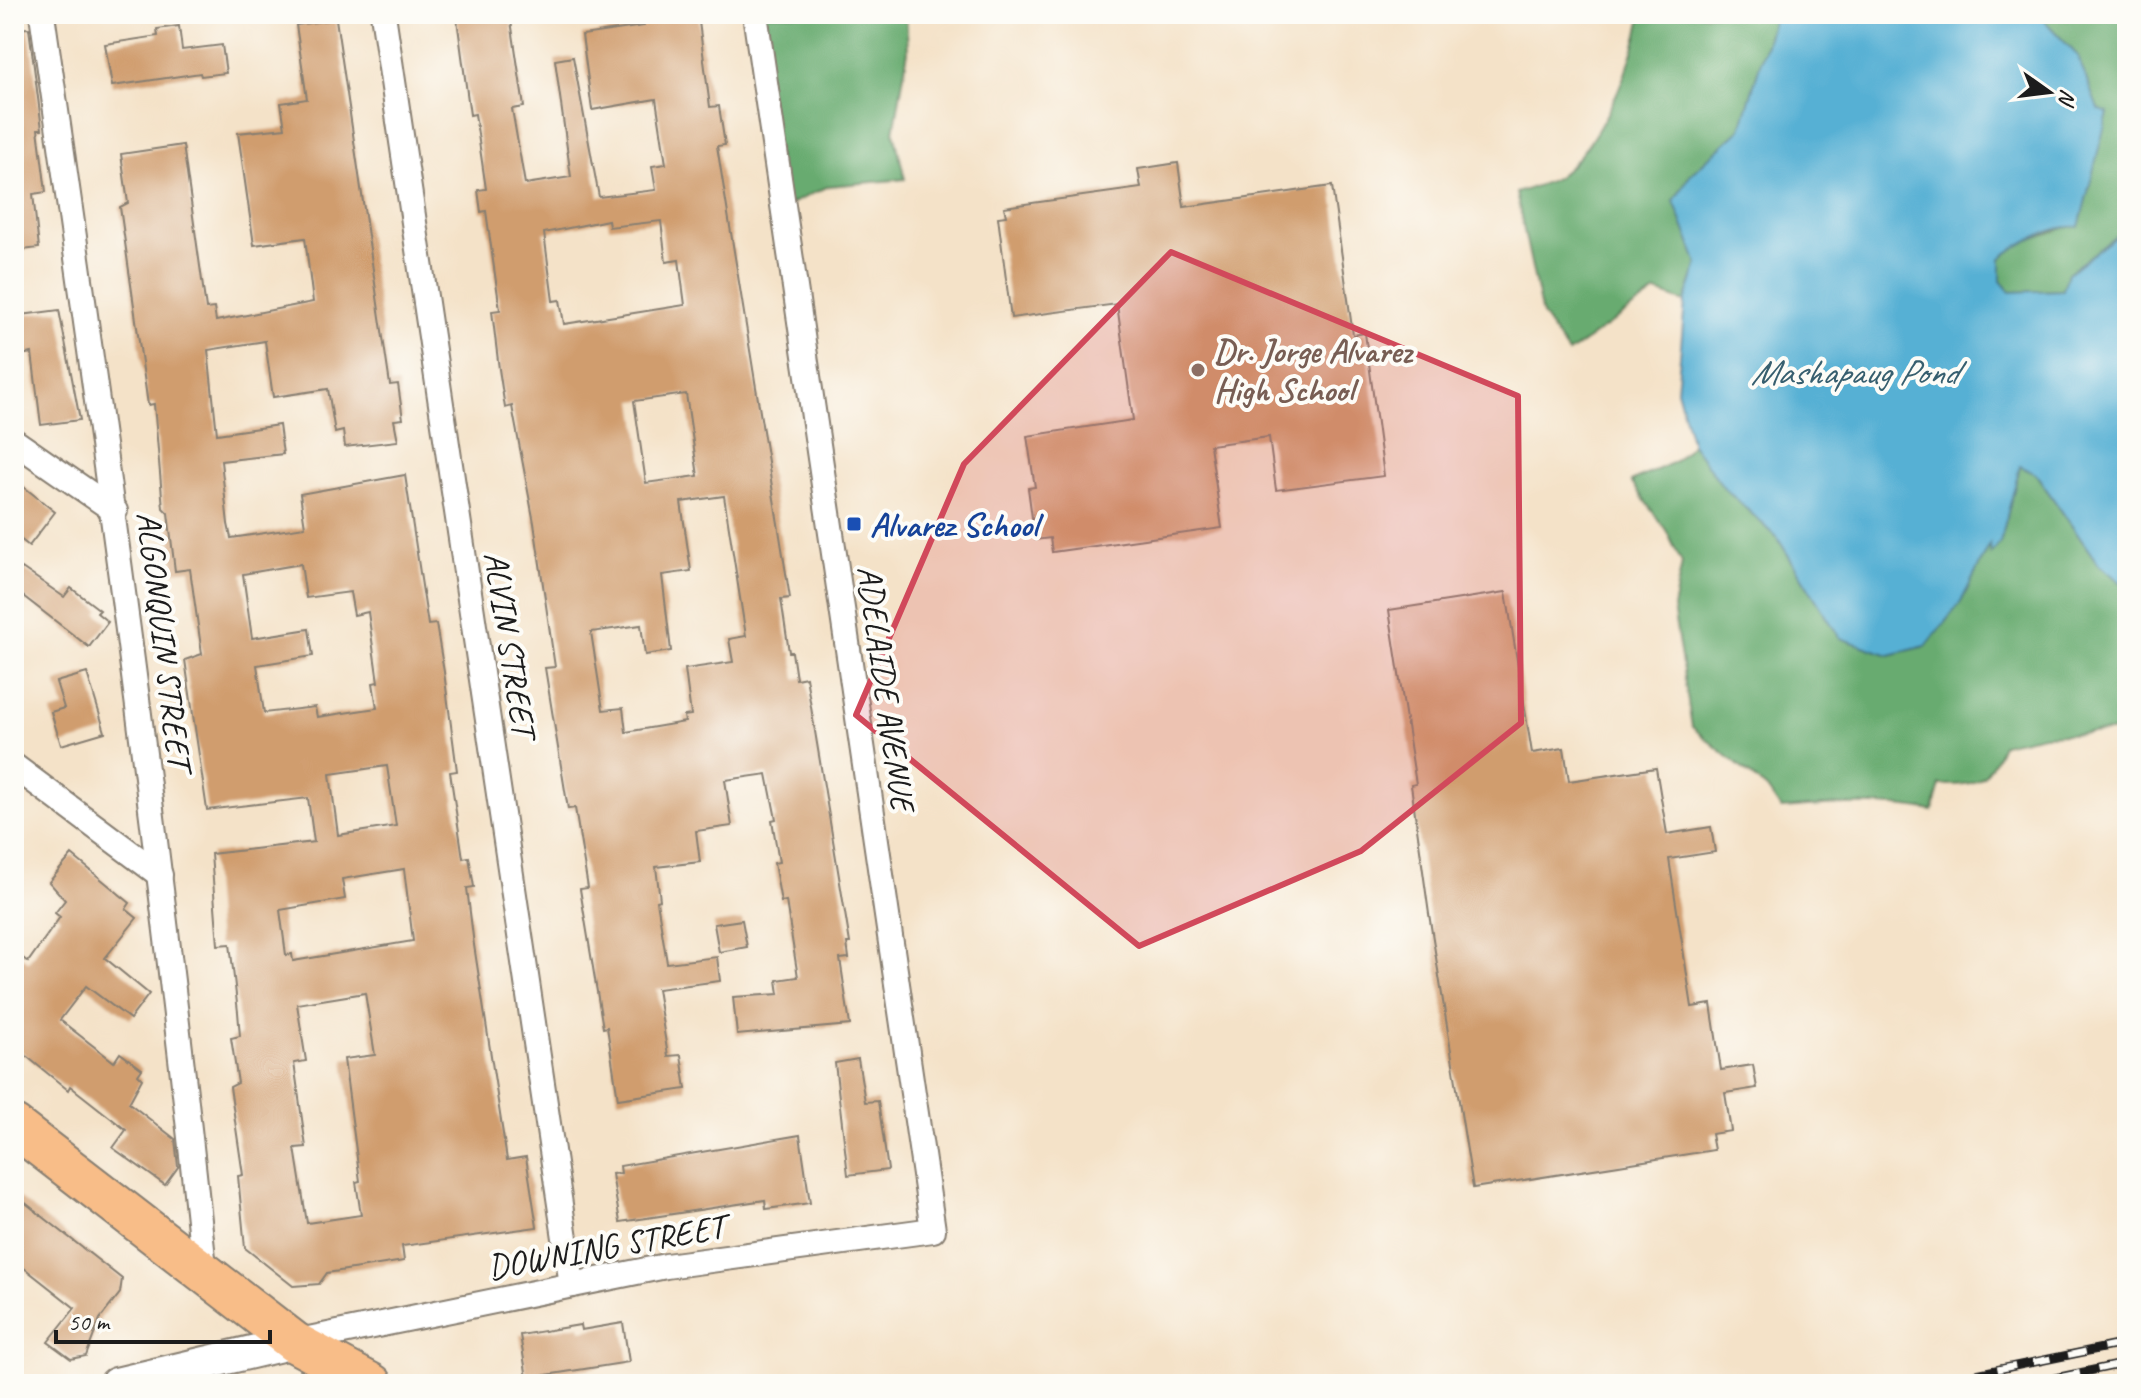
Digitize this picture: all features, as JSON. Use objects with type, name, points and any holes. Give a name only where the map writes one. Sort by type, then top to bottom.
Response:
[{"type":"main road","points":[[14,1126],[205,1277],[294,1342],[372,1384]]},
{"type":"street","name":"ALGONQUIN STREET","points":[[42,14],[115,511],[205,1277]]},
{"type":"street","name":"ALVIN STREET","points":[[383,14],[572,1285]]},
{"type":"street","name":"ADELAIDE AVENUE","points":[[755,14],[933,1230]]},
{"type":"street","points":[[14,441],[115,511]]},
{"type":"street","points":[[14,766],[160,875]]},
{"type":"street","name":"DOWNING STREET","points":[[294,1342],[666,1266],[933,1230]]},
{"type":"street","points":[[116,1384],[294,1342]]},
{"type":"highlighted area","points":[[1171,252],[1518,396],[1521,723],[1361,851],[1139,946],[856,715],[964,464]]},
{"type":"green space","points":[[758,14],[906,14],[908,51],[894,132],[905,179],[829,186],[784,207]]},
{"type":"green space","points":[[1642,14],[1779,14],[1774,17],[1741,129],[1691,174],[1674,200],[1698,264],[1685,302],[1656,292],[1568,353],[1542,315],[1516,193],[1557,177],[1587,146],[1623,80]]},
{"type":"green space","points":[[2038,14],[2127,14],[2127,228],[2068,273],[2064,290],[2010,292],[2001,281],[2001,258],[2019,243],[2070,226],[2108,114],[2098,110],[2077,55]]},
{"type":"green space","points":[[1692,444],[1725,489],[1777,537],[1840,638],[1889,655],[1926,646],[1961,602],[1991,542],[2000,543],[2020,466],[2035,473],[2099,565],[2127,587],[2127,726],[2111,732],[2043,735],[2002,744],[1992,766],[1980,778],[1964,784],[1940,785],[1933,811],[1876,805],[1781,809],[1767,789],[1692,727],[1673,608],[1682,563],[1666,530],[1631,482],[1674,462]]},
{"type":"water","name":"Mashapaug Pond","points":[[1779,14],[2038,14],[2077,55],[2098,109],[2108,113],[2079,227],[2059,228],[2009,252],[2001,258],[2001,281],[2010,292],[2063,290],[2068,273],[2127,228],[2127,587],[2099,565],[2036,474],[2020,466],[2000,543],[1991,554],[1990,544],[1961,602],[1926,646],[1889,655],[1840,638],[1777,537],[1725,489],[1692,444],[1677,390],[1685,302],[1698,264],[1674,201],[1691,174],[1741,129],[1774,17]]},
{"type":"building","points":[[510,14],[524,107],[512,109],[525,184],[571,177],[555,60],[573,57],[599,197],[656,190],[652,166],[666,164],[656,99],[592,110],[582,35],[644,26],[642,14],[698,14],[710,107],[719,106],[725,145],[717,146],[790,598],[781,599],[789,652],[792,652],[796,679],[806,677],[850,943],[847,943],[849,958],[840,959],[850,1025],[737,1035],[733,997],[779,994],[777,980],[798,977],[786,901],[781,902],[774,863],[779,862],[772,820],[776,819],[767,774],[725,780],[732,826],[696,831],[700,862],[656,867],[660,900],[657,901],[667,963],[717,957],[720,981],[657,989],[668,1056],[681,1055],[686,1089],[618,1099],[580,889],[588,888],[575,808],[568,809],[545,668],[555,667],[534,523],[512,406],[505,408],[499,369],[492,311],[500,310],[486,211],[481,212],[478,190],[486,189],[475,114],[470,115],[457,19]],"holes":[[[608,220],[609,227],[661,221],[666,262],[679,260],[685,305],[564,324],[560,300],[553,301],[544,233]],[[686,394],[698,476],[646,483],[634,401]],[[724,496],[746,636],[729,639],[733,662],[685,669],[691,715],[684,716],[685,722],[626,732],[623,708],[603,710],[591,632],[641,625],[645,655],[671,651],[662,575],[691,571],[681,502]]]},
{"type":"building","points":[[336,19],[390,385],[398,384],[403,419],[394,420],[398,441],[345,447],[343,431],[335,433],[328,389],[273,397],[265,341],[208,350],[217,434],[279,425],[283,454],[221,461],[228,524],[231,538],[305,527],[300,494],[405,475],[428,625],[436,624],[444,672],[457,771],[450,772],[463,858],[469,857],[474,887],[467,888],[507,1160],[526,1157],[537,1227],[402,1246],[404,1261],[327,1273],[319,1284],[293,1286],[245,1248],[238,1176],[243,1175],[230,1087],[238,1083],[231,1038],[240,1036],[238,1012],[230,944],[218,945],[211,854],[314,842],[308,798],[207,810],[185,660],[202,654],[190,569],[175,571],[168,513],[163,508],[154,404],[148,405],[120,207],[128,203],[121,154],[183,145],[206,309],[214,308],[216,321],[313,302],[305,238],[254,245],[238,133],[285,128],[281,103],[307,99],[296,25]],"holes":[[[301,564],[306,598],[350,592],[354,615],[368,612],[378,682],[373,683],[377,708],[317,717],[315,707],[264,713],[257,665],[313,656],[309,629],[252,638],[243,574]],[[387,766],[396,826],[338,835],[330,774]],[[404,869],[413,941],[293,961],[292,954],[286,955],[280,910],[345,899],[342,879]],[[365,993],[375,1055],[344,1059],[360,1181],[356,1182],[361,1215],[307,1223],[295,1148],[306,1147],[294,1063],[306,1061],[297,1004]]]},
{"type":"building","points":[[179,26],[182,50],[222,45],[226,73],[201,76],[200,73],[112,86],[105,44],[158,36],[157,29]]},
{"type":"building","points":[[29,28],[42,129],[38,129],[46,192],[33,194],[39,248],[14,251],[14,29]]},
{"type":"building","points":[[1178,163],[1184,207],[1332,186],[1353,335],[1365,333],[1384,476],[1276,490],[1269,437],[1210,445],[1222,528],[1052,552],[1050,538],[1035,540],[1028,488],[1035,487],[1027,436],[1133,420],[1117,304],[1011,318],[998,217],[1006,216],[1004,207],[1141,188],[1138,169]]},
{"type":"building","points":[[59,310],[80,420],[41,425],[32,353],[14,356],[14,316]]},
{"type":"building","points":[[14,479],[55,512],[29,546],[14,534]]},
{"type":"building","points":[[22,568],[64,597],[71,588],[100,610],[97,613],[108,622],[89,647],[14,589],[14,580]]},
{"type":"building","points":[[1506,592],[1532,753],[1564,748],[1569,781],[1656,768],[1667,834],[1711,827],[1715,852],[1669,859],[1692,1007],[1711,1004],[1721,1070],[1753,1065],[1757,1088],[1725,1093],[1731,1131],[1711,1134],[1714,1150],[1473,1188],[1429,914],[1411,785],[1416,784],[1389,610]]},
{"type":"building","points":[[87,673],[105,732],[61,745],[51,712],[64,708],[56,682]]},
{"type":"building","points":[[72,855],[130,903],[126,909],[137,918],[105,958],[149,994],[130,1019],[86,986],[60,1020],[114,1062],[120,1053],[142,1069],[138,1075],[142,1079],[129,1103],[175,1139],[178,1167],[165,1185],[113,1148],[126,1130],[70,1086],[68,1090],[14,1046],[14,951],[28,962],[60,917],[55,913],[65,900],[49,882]]},
{"type":"building","points":[[742,920],[747,947],[719,952],[714,924]]},
{"type":"building","points":[[858,1059],[865,1102],[878,1101],[888,1170],[848,1175],[835,1063]]},
{"type":"building","points":[[800,1135],[810,1203],[766,1209],[765,1200],[620,1222],[612,1174],[621,1173],[620,1166]]},
{"type":"building","points":[[14,1194],[122,1279],[120,1293],[100,1319],[86,1356],[71,1359],[48,1342],[75,1308],[14,1260]]},
{"type":"building","points":[[623,1323],[629,1362],[527,1378],[520,1335],[580,1325],[581,1330]]},
{"type":"railway","points":[[1927,1384],[2127,1343]]},
{"type":"railway","points":[[2027,1384],[2127,1363]]},
{"type":"railway","points":[[2100,1384],[2127,1378]]},
{"type":"place","name":"Dr. Jorge Alvarez High School","points":[[1198,370]]},
{"type":"place","name":"Alvarez School","points":[[854,524]]}]
